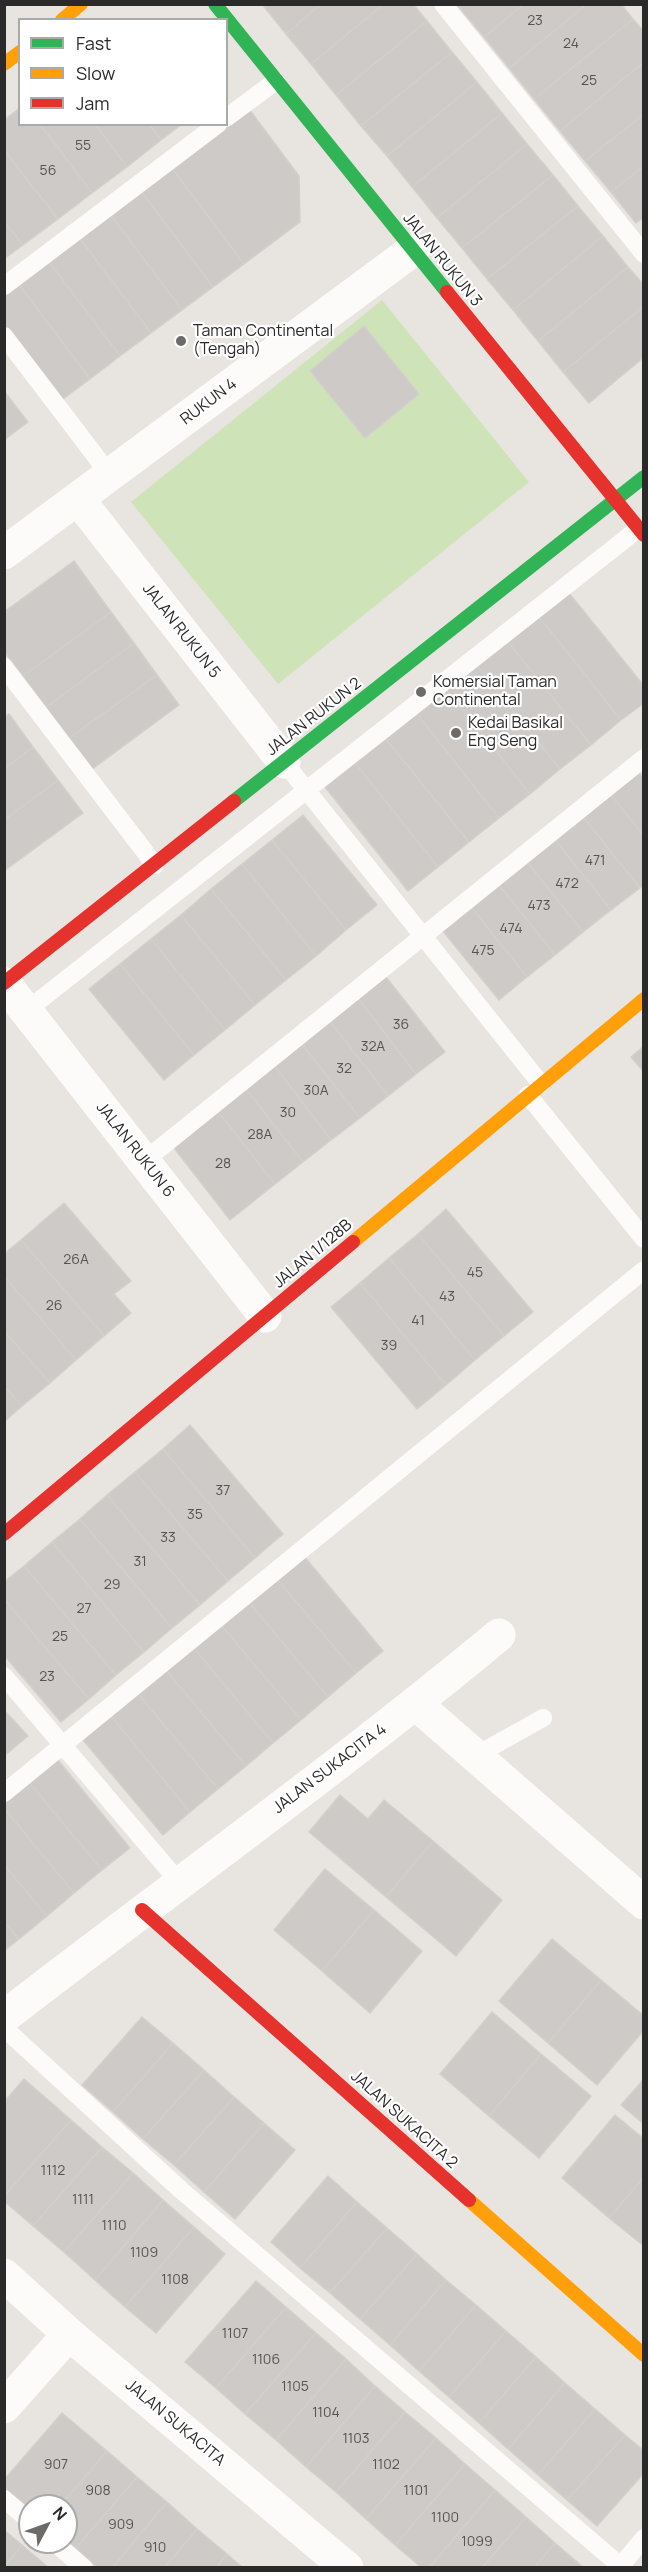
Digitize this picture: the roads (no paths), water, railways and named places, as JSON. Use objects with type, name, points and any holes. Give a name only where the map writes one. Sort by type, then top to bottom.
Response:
[{"type":"street","points":[[64,18],[81,4]]},
{"type":"street","name":"JALAN RUKUN 3","points":[[214,4],[225,18]]},
{"type":"street","name":"JALAN RUKUN 3","points":[[228,21],[641,532]]},
{"type":"street","points":[[4,64],[18,54]]},
{"type":"street","name":"RUKUN 4","points":[[4,553],[413,250]]},
{"type":"street","name":"JALAN RUKUN 2","points":[[5,983],[644,477]]},
{"type":"street","name":"JALAN RUKUN 5","points":[[78,499],[284,762]]},
{"type":"street","name":"JALAN RUKUN 6","points":[[5,983],[265,1316]]},
{"type":"street","name":"JALAN 1/128B","points":[[4,1534],[644,999]]},
{"type":"street","name":"JALAN SUKACITA 4","points":[[4,2017],[416,1704],[499,1635]]},
{"type":"street","points":[[416,1704],[644,1903]]},
{"type":"street","name":"JALAN SUKACITA 2","points":[[142,1910],[644,2355]]},
{"type":"street","name":"JALAN SUKACITA","points":[[4,2275],[69,2334],[347,2568]]},
{"type":"street","points":[[4,2407],[69,2334]]},
{"type":"lane","points":[[443,4],[644,254]]},
{"type":"lane","points":[[228,117],[276,81]]},
{"type":"lane","points":[[4,286],[215,126]]},
{"type":"lane","points":[[4,336],[110,475]]},
{"type":"lane","points":[[26,1011],[641,532]]},
{"type":"lane","points":[[4,668],[155,865]]},
{"type":"lane","points":[[144,1161],[644,758]]},
{"type":"lane","points":[[284,762],[422,936],[644,1239]]},
{"type":"lane","points":[[4,1793],[644,1270]]},
{"type":"lane","points":[[4,1676],[179,1882]]},
{"type":"lane","points":[[475,1756],[543,1718]]},
{"type":"lane","points":[[4,2028],[182,2192],[621,2567],[644,2538]]},
{"type":"lane","points":[[4,2499],[18,2511]]},
{"type":"lane","points":[[68,2554],[84,2568]]},
{"type":"place","name":"Taman Continental (Tengah)","points":[[181,341]]},
{"type":"place","name":"Komersial Taman Continental","points":[[421,692]]},
{"type":"place","name":"Kedai Basikal Eng Seng","points":[[456,733]]}]
